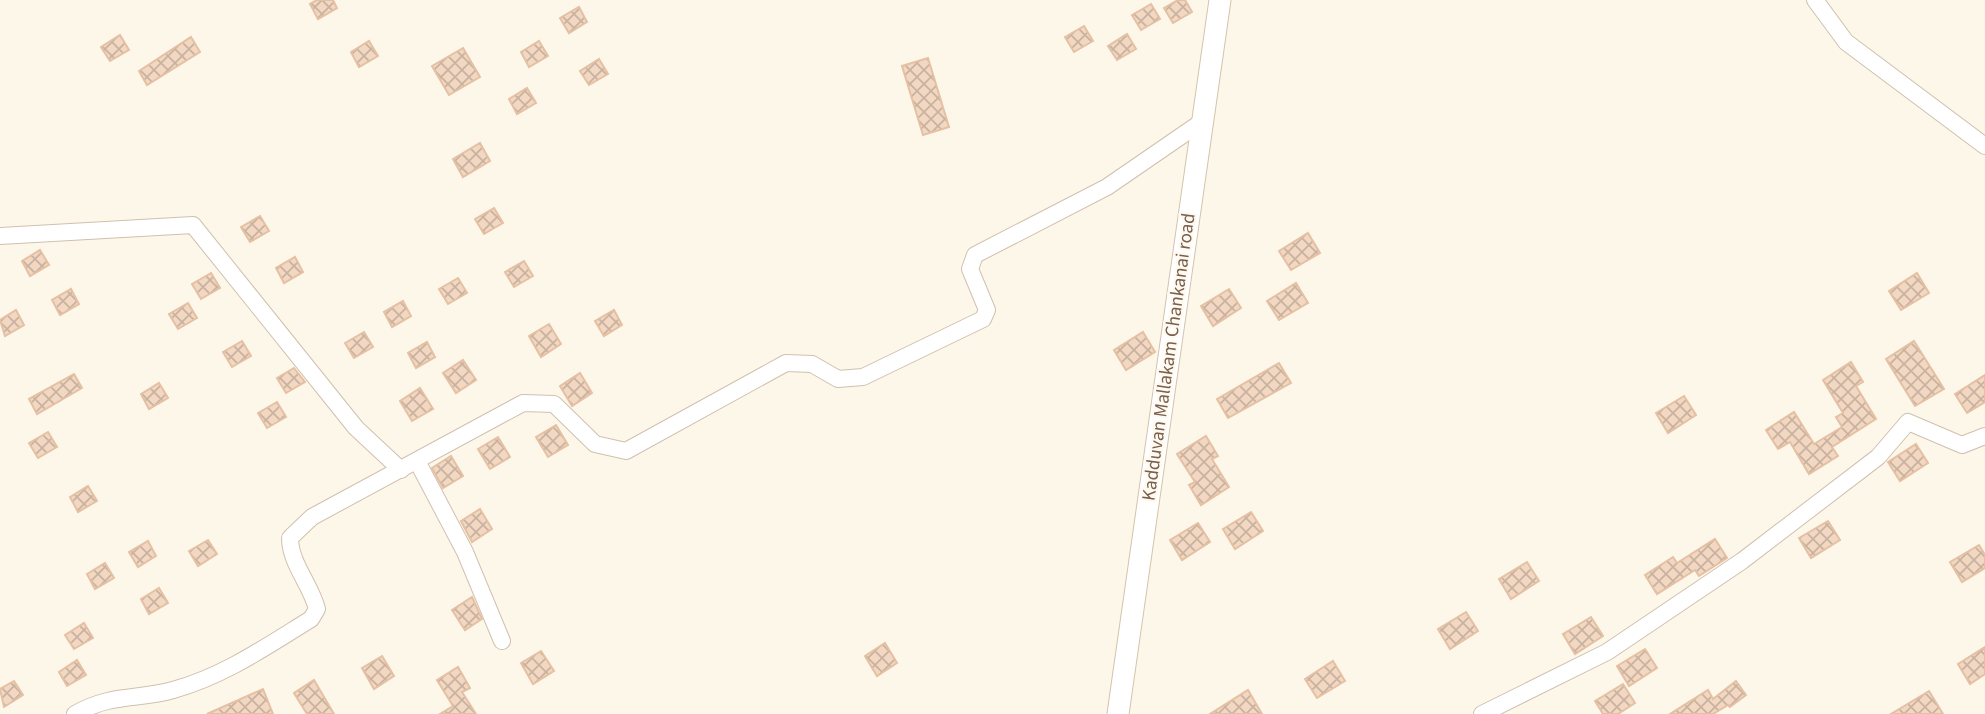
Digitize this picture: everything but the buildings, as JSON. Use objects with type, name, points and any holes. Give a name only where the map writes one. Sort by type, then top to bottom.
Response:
[{"type":"main road","name":"Kadduvan Mallakam Chankanai road","points":[[1118,714],[1220,0]]},
{"type":"street","points":[[1815,0],[1846,41],[1985,146]]},
{"type":"street","points":[[75,714],[119,696],[171,691],[195,683],[237,665],[312,619],[317,610],[290,548],[290,538],[312,517],[523,403],[554,404],[595,444],[626,451],[786,363],[812,364],[838,379],[863,377],[983,319],[987,310],[970,269],[975,256],[1107,187],[1203,121]]},
{"type":"street","points":[[0,236],[193,225],[356,428],[401,470]]},
{"type":"street","points":[[1482,714],[1607,652],[1742,561],[1878,457],[1908,422],[1962,445],[1985,436]]},
{"type":"street","points":[[417,461],[465,551],[502,640]]}]
